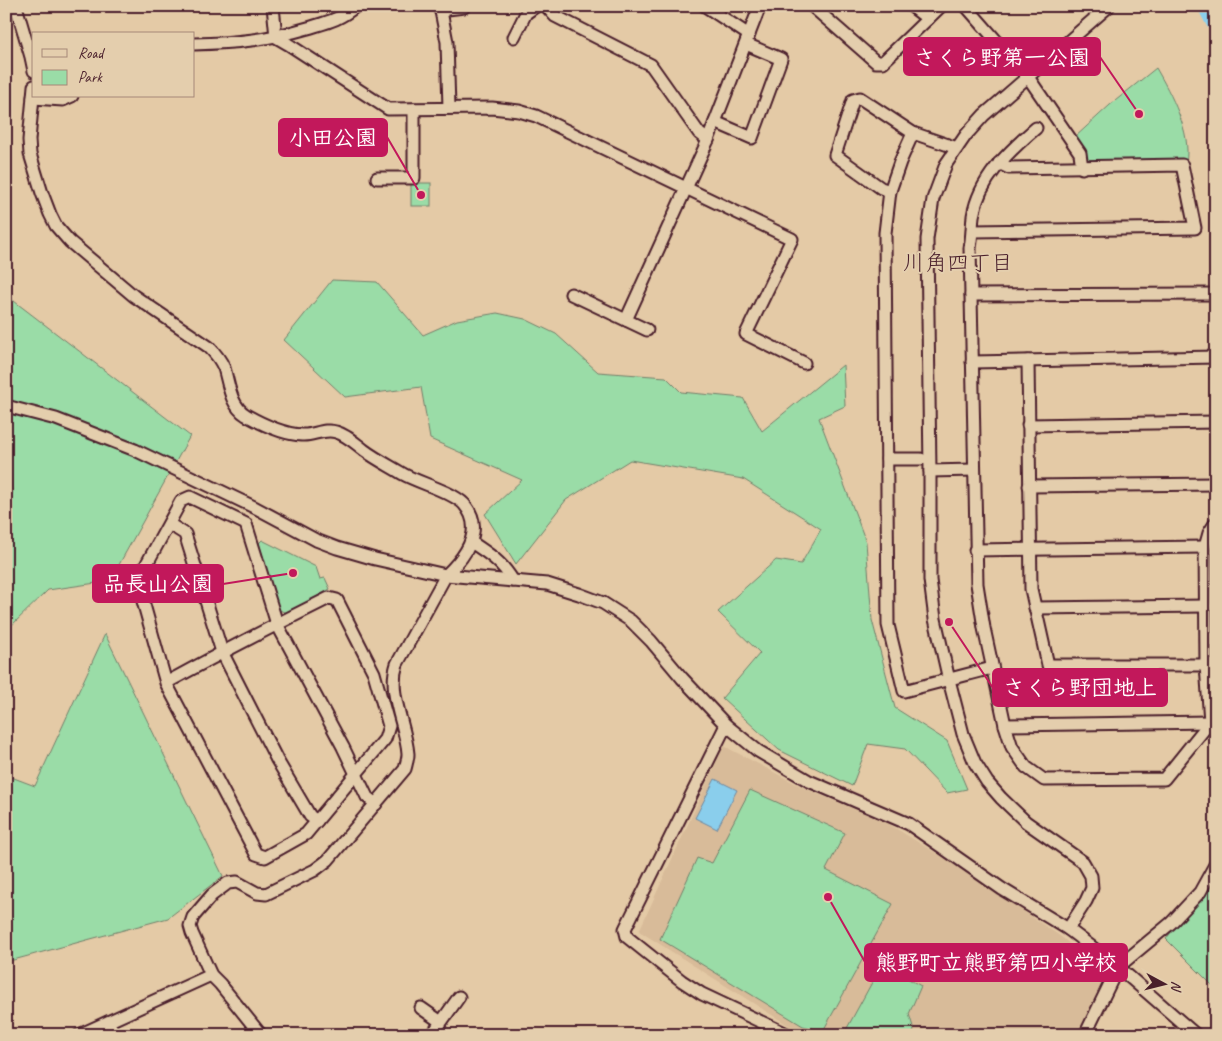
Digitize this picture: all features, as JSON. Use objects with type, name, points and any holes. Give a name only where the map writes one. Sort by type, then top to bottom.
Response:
[{"type":"street","points":[[16,6],[32,62]]},
{"type":"street","points":[[273,6],[276,37]]},
{"type":"street","points":[[195,44],[250,41],[276,37],[339,19],[356,6]]},
{"type":"street","points":[[514,36],[526,13],[536,6]]},
{"type":"street","points":[[546,6],[555,16],[651,66],[699,133],[708,140]]},
{"type":"street","points":[[705,6],[747,39],[782,59],[752,138],[715,122]]},
{"type":"street","points":[[626,320],[708,140],[760,6]]},
{"type":"street","points":[[812,6],[876,62],[883,62],[941,6]]},
{"type":"street","points":[[911,6],[928,19]]},
{"type":"street","points":[[966,6],[1028,77],[1080,153],[1082,168]]},
{"type":"street","points":[[1068,929],[1092,888],[1091,876],[1083,862],[1026,822],[1001,798],[987,782],[975,763],[963,734],[935,619],[930,580],[927,239],[933,199],[946,164],[966,135],[984,115],[1109,6]]},
{"type":"street","points":[[449,108],[447,42],[440,8],[464,7]]},
{"type":"street","points":[[276,37],[388,109],[492,108],[519,111],[536,116],[792,239],[746,334],[804,363]]},
{"type":"street","points":[[32,98],[29,140],[30,154],[50,214],[56,226],[70,242],[134,296],[208,347],[218,356],[233,401],[243,413],[262,424],[288,433],[304,435],[333,431],[344,435],[365,451],[405,475],[447,493],[463,503],[471,516],[475,530],[471,542],[457,564],[446,575],[394,674],[394,690],[408,756],[405,769],[328,860],[314,870],[266,894],[257,893],[237,882],[228,883],[212,895],[193,917],[190,926],[210,975],[220,984],[261,1035]]},
{"type":"street","points":[[56,98],[63,100],[68,98]]},
{"type":"street","points":[[890,191],[881,188],[835,155],[853,100],[860,98],[913,133],[957,148]]},
{"type":"street","points":[[377,178],[414,178],[414,109]]},
{"type":"street","points":[[1036,128],[1011,149],[984,185],[973,215],[973,232],[970,248],[977,584],[992,668],[1012,747],[1026,767],[1044,780],[1164,779],[1210,722],[1206,665],[1205,547],[1209,532],[1216,522]]},
{"type":"street","points":[[913,133],[890,191],[885,233],[888,625],[904,691],[992,668]]},
{"type":"street","points":[[973,232],[1196,228],[1182,165],[1009,168],[1000,163]]},
{"type":"street","points":[[571,294],[647,330]]},
{"type":"street","points":[[971,295],[1216,294]]},
{"type":"street","points":[[972,362],[1216,358]]},
{"type":"street","points":[[1028,361],[1031,589],[1048,665],[1206,665]]},
{"type":"street","points":[[6,406],[56,419],[135,450],[256,508],[316,540],[375,559],[446,575],[547,584],[602,603],[630,621],[651,641],[682,678],[726,725],[758,751],[809,781],[908,824],[1002,889],[1068,929],[1118,967],[1196,1035]]},
{"type":"street","points":[[1028,425],[1216,422]]},
{"type":"street","points":[[887,459],[921,459]]},
{"type":"street","points":[[930,471],[974,470]]},
{"type":"street","points":[[1029,486],[1216,484]]},
{"type":"street","points":[[166,682],[222,652],[277,624],[329,598],[337,600],[374,672],[388,726],[384,739],[355,774],[317,821],[306,834],[265,857],[256,854],[166,682],[140,587],[139,578],[181,501],[190,497],[246,524],[277,624],[343,747],[355,774],[367,797],[376,804]]},
{"type":"street","points":[[169,524],[186,534],[222,652],[277,760],[310,816],[317,821]]},
{"type":"street","points":[[471,542],[493,556],[507,571],[513,581]]},
{"type":"street","points":[[975,550],[1205,547]]},
{"type":"street","points":[[1035,608],[1206,606]]},
{"type":"street","points":[[1005,725],[1210,722]]},
{"type":"street","points":[[726,725],[625,929],[627,937],[682,981],[702,994],[789,1035]]},
{"type":"street","points":[[1085,1035],[1118,967],[1171,923],[1200,892],[1216,863]]},
{"type":"street","points":[[80,1035],[210,975]]},
{"type":"street","points":[[432,1035],[459,997]]},
{"type":"street","points":[[422,1008],[441,1022]]},
{"type":"street","points":[[108,1022],[115,1035]]},
{"type":"shaded area","points":[[724,746],[806,789],[887,823],[952,863],[1060,936],[1106,974],[1077,1035],[802,1034],[639,931]]},
{"type":"green space","points":[[1156,68],[1179,114],[1186,139],[1186,163],[1084,165],[1074,138],[1110,105]]},
{"type":"green space","points":[[411,183],[431,183],[431,206],[411,206]]},
{"type":"green space","points":[[332,280],[377,282],[423,335],[457,320],[497,313],[525,319],[556,334],[598,372],[666,377],[681,392],[743,398],[762,431],[843,365],[845,406],[819,418],[866,542],[872,620],[895,708],[947,741],[967,789],[947,793],[905,749],[868,744],[852,786],[779,750],[722,698],[760,653],[718,612],[776,560],[801,564],[821,529],[743,479],[630,460],[566,500],[516,564],[485,514],[522,480],[430,439],[421,387],[345,397],[284,340]]},
{"type":"green space","points":[[10,298],[190,436],[110,581],[48,590],[10,627],[6,635],[6,500],[12,494],[8,435],[11,389],[6,388],[6,310]]},
{"type":"green space","points":[[262,540],[316,567],[320,579],[325,578],[330,589],[287,613],[279,610],[259,543]]},
{"type":"green space","points":[[105,634],[223,876],[168,918],[6,962],[6,775],[35,786]]},
{"type":"green space","points":[[750,790],[845,833],[826,870],[893,904],[823,1031],[803,1026],[660,939],[697,858],[712,863]]},
{"type":"green space","points":[[1216,872],[1216,989],[1166,939]]},
{"type":"green space","points":[[882,964],[921,986],[909,1014],[914,1030],[912,1035],[870,1035],[846,1030]]},
{"type":"water","points":[[715,779],[737,790],[717,829],[695,818]]},
{"type":"waterway","points":[[1208,6],[1216,21]]},
{"type":"place","name":"さくら野第一公園","points":[[1139,114]]},
{"type":"place","name":"小田公園","points":[[421,195]]},
{"type":"place","name":"品長山公園","points":[[293,573]]},
{"type":"place","name":"さくら野団地上","points":[[949,622]]},
{"type":"place","name":"熊野町立熊野第四小学校","points":[[828,897]]},
{"type":"district","name":"川角四丁目","points":[[958,263]]}]
